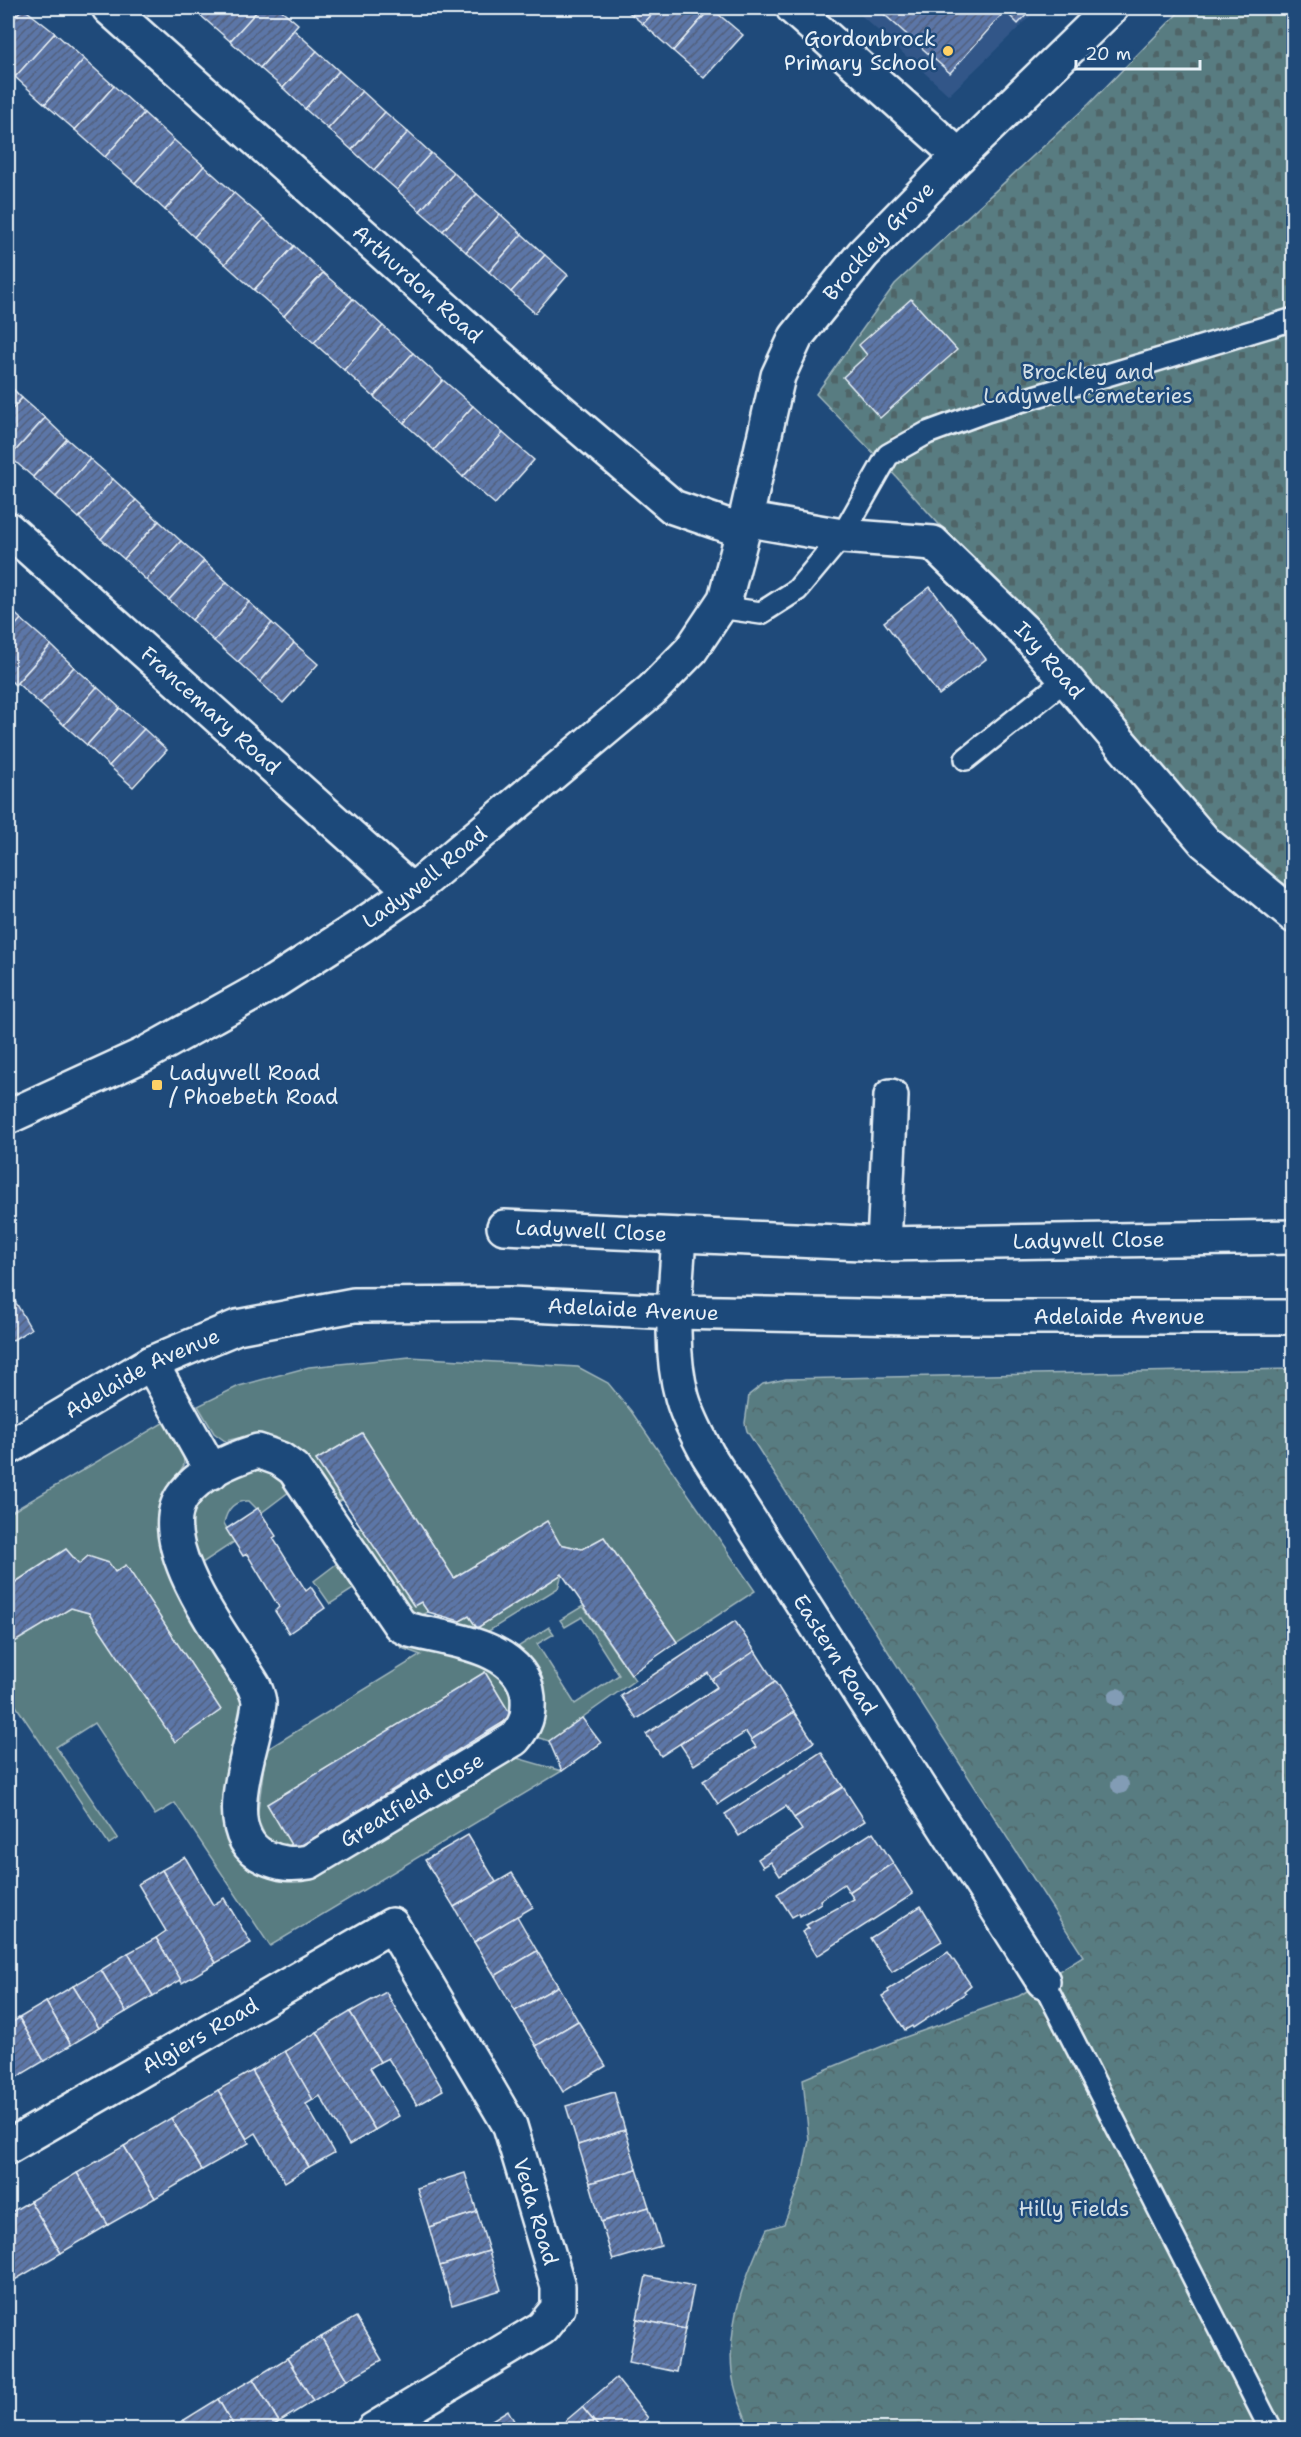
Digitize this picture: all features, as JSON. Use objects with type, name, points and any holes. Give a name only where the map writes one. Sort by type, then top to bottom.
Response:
[{"type":"street","name":"Arthurdon Road","points":[[109,8],[542,395],[673,507],[744,525]]},
{"type":"street","points":[[793,8],[958,156]]},
{"type":"street","name":"Brockley Grove","points":[[744,525],[778,376],[796,337],[863,254],[958,156],[1111,8]]},
{"type":"street","name":"Ivy Road","points":[[744,525],[933,543],[1028,635],[1205,842],[1293,916]]},
{"type":"street","name":"Ladywell Road","points":[[8,1117],[142,1055],[274,982],[412,891],[652,690],[691,650],[725,599],[744,525]]},
{"type":"street","name":"Francemary Road","points":[[8,529],[412,891]]},
{"type":"street","points":[[884,1244],[891,1096]]},
{"type":"street","name":"Ladywell Close","points":[[504,1227],[884,1244],[1293,1237]]},
{"type":"street","name":"Ladywell Close","points":[[674,1312],[680,1236]]},
{"type":"street","name":"Adelaide Avenue","points":[[8,1448],[152,1363],[237,1328],[354,1305],[510,1304],[674,1312],[907,1317],[1293,1317]]},
{"type":"street","name":"Eastern Road","points":[[674,1312],[675,1353],[681,1395],[690,1421],[708,1455],[1043,1981]]},
{"type":"street","points":[[152,1363],[212,1472]]},
{"type":"street","name":"Greatfield Close","points":[[258,1451],[280,1459],[294,1469],[400,1624],[410,1630],[486,1650],[502,1658],[517,1672],[527,1689],[526,1724],[514,1739],[309,1862],[292,1865],[276,1862],[256,1853],[245,1838],[238,1816],[259,1701],[254,1686],[185,1573],[174,1535],[176,1513],[182,1495],[212,1472],[232,1459],[258,1451]]},
{"type":"street","name":"Algiers Road","points":[[8,2147],[392,1925]]},
{"type":"street","name":"Veda Road","points":[[373,2430],[542,2328],[558,2308],[558,2286],[510,2126],[392,1925]]},
{"type":"lane","points":[[719,607],[761,613],[797,590],[842,536],[888,455],[927,433],[987,411],[1293,319]]},
{"type":"lane","points":[[966,759],[1066,679]]},
{"type":"lane","points":[[1043,1981],[1271,2430]]},
{"type":"shaded area","name":"Gordonbrock Primary School","points":[[853,8],[1039,8],[949,95]]},
{"type":"green space","name":"Brockley and Ladywell Cemeteries","points":[[1183,8],[1293,8],[1293,889],[1240,857],[889,469],[816,394],[895,284],[1089,104]]},
{"type":"green space","points":[[410,1357],[578,1367],[608,1383],[631,1411],[755,1591],[677,1642],[604,1537],[582,1549],[560,1544],[547,1521],[454,1578],[362,1433],[316,1460],[342,1500],[335,1504],[315,1473],[299,1453],[289,1445],[267,1435],[246,1436],[225,1441],[214,1433],[198,1406],[239,1386],[309,1367]]},
{"type":"green space","name":"Hilly Fields","points":[[1293,1369],[1293,2429],[750,2429],[733,2379],[732,2334],[745,2281],[759,2246],[767,2229],[784,2224],[802,2176],[809,2140],[803,2079],[900,2039],[1019,1996],[1083,1956],[747,1431],[745,1423],[749,1395],[763,1384],[786,1379]]},
{"type":"green space","points":[[166,1421],[183,1449],[184,1465],[164,1496],[160,1537],[164,1560],[173,1583],[244,1694],[226,1807],[316,1875],[517,1758],[562,1771],[270,1946],[175,1803],[155,1815],[94,1723],[56,1747],[118,1838],[109,1844],[8,1694],[8,1646],[71,1608],[89,1613],[221,1710],[126,1566],[115,1572],[88,1557],[79,1564],[66,1549],[8,1587],[8,1514]]},
{"type":"green space","points":[[261,1465],[281,1479],[290,1491],[261,1513],[249,1501],[239,1502],[232,1506],[224,1523],[234,1542],[196,1567],[186,1538],[195,1498],[209,1484]]},
{"type":"green space","points":[[361,1527],[413,1605],[421,1602],[428,1612],[415,1619],[353,1532]]},
{"type":"green space","points":[[343,1559],[390,1624],[486,1664],[508,1679],[519,1708],[512,1717],[485,1672],[267,1804],[294,1849],[315,1836],[321,1845],[298,1857],[269,1844],[257,1818],[266,1750],[421,1655],[402,1648],[383,1631],[353,1589],[330,1604],[314,1581]]},
{"type":"green space","points":[[562,1574],[558,1588],[479,1637],[458,1632],[460,1621],[469,1616],[477,1628]]},
{"type":"green space","points":[[583,1606],[635,1680],[549,1741],[536,1737],[543,1708],[539,1677],[529,1660],[513,1650],[549,1627],[554,1634],[537,1644],[575,1704],[619,1675],[582,1617],[565,1627],[560,1620]]},
{"type":"green space","points":[[511,1717],[492,1741],[486,1733]]},
{"type":"building","points":[[8,8],[23,8],[8,25]]},
{"type":"building","points":[[23,8],[55,33],[15,77],[8,70],[8,25]]},
{"type":"building","points":[[206,8],[260,8],[230,41],[200,15]]},
{"type":"building","points":[[260,8],[279,8],[298,24],[260,68],[230,41]]},
{"type":"building","points":[[624,8],[658,8],[643,24]]},
{"type":"building","points":[[658,8],[711,8],[673,51],[643,24]]},
{"type":"building","points":[[711,8],[743,35],[704,78],[673,51]]},
{"type":"building","points":[[877,8],[1033,8],[1018,24],[1005,11],[950,73]]},
{"type":"building","points":[[294,30],[317,51],[283,88],[260,68]]},
{"type":"building","points":[[55,33],[84,59],[45,104],[15,77]]},
{"type":"building","points":[[317,51],[339,71],[305,109],[283,88]]},
{"type":"building","points":[[84,59],[114,86],[75,130],[45,104]]},
{"type":"building","points":[[339,71],[362,91],[328,129],[305,109]]},
{"type":"building","points":[[114,86],[144,113],[105,157],[75,130]]},
{"type":"building","points":[[362,91],[385,112],[352,150],[328,129]]},
{"type":"building","points":[[385,112],[408,132],[374,170],[352,150]]},
{"type":"building","points":[[144,113],[174,140],[135,183],[105,157]]},
{"type":"building","points":[[408,132],[431,153],[397,190],[374,170]]},
{"type":"building","points":[[174,140],[204,166],[165,210],[135,183]]},
{"type":"building","points":[[431,153],[454,173],[420,211],[397,190]]},
{"type":"building","points":[[204,166],[234,193],[194,237],[165,210]]},
{"type":"building","points":[[454,173],[477,194],[443,231],[420,211]]},
{"type":"building","points":[[234,193],[264,219],[225,264],[194,237]]},
{"type":"building","points":[[477,194],[500,214],[466,252],[443,231]]},
{"type":"building","points":[[500,214],[522,234],[489,272],[466,252]]},
{"type":"building","points":[[264,219],[294,246],[254,290],[225,264]]},
{"type":"building","points":[[522,234],[545,255],[511,292],[489,272]]},
{"type":"building","points":[[294,246],[323,273],[284,316],[254,290]]},
{"type":"building","points":[[545,255],[568,275],[535,313],[511,292]]},
{"type":"building","points":[[323,273],[353,299],[314,343],[284,316]]},
{"type":"building","points":[[353,299],[383,326],[344,370],[314,343]]},
{"type":"building","points":[[911,299],[957,350],[880,418],[843,377],[867,355],[859,345]]},
{"type":"building","points":[[383,326],[413,353],[374,397],[344,370]]},
{"type":"building","points":[[413,353],[443,380],[404,423],[374,397]]},
{"type":"building","points":[[443,380],[473,406],[434,450],[404,423]]},
{"type":"building","points":[[8,384],[22,398],[8,414]]},
{"type":"building","points":[[22,398],[45,418],[10,457],[8,454],[8,414]]},
{"type":"building","points":[[473,406],[503,433],[463,477],[434,450]]},
{"type":"building","points":[[45,418],[67,439],[33,477],[10,457]]},
{"type":"building","points":[[503,433],[534,460],[495,504],[463,477]]},
{"type":"building","points":[[67,439],[90,459],[56,497],[33,477]]},
{"type":"building","points":[[90,459],[113,479],[79,518],[56,497]]},
{"type":"building","points":[[113,479],[136,500],[101,539],[79,518]]},
{"type":"building","points":[[136,500],[159,521],[124,559],[101,539]]},
{"type":"building","points":[[159,521],[181,541],[146,580],[124,559]]},
{"type":"building","points":[[181,541],[204,561],[169,600],[146,580]]},
{"type":"building","points":[[204,561],[227,582],[192,620],[169,600]]},
{"type":"building","points":[[227,582],[249,602],[214,641],[192,620]]},
{"type":"building","points":[[930,587],[986,659],[939,695],[884,622]]},
{"type":"building","points":[[249,602],[272,623],[238,662],[214,641]]},
{"type":"building","points":[[8,607],[21,619],[8,634]]},
{"type":"building","points":[[21,619],[51,645],[15,685],[8,678],[8,634]]},
{"type":"building","points":[[272,623],[294,643],[260,682],[238,662]]},
{"type":"building","points":[[294,643],[318,664],[283,703],[260,682]]},
{"type":"building","points":[[51,645],[74,667],[40,704],[17,683]]},
{"type":"building","points":[[74,667],[97,687],[64,725],[40,704]]},
{"type":"building","points":[[97,687],[120,708],[87,745],[64,725]]},
{"type":"building","points":[[120,708],[144,729],[109,766],[87,745]]},
{"type":"building","points":[[144,729],[167,750],[133,787],[109,766]]},
{"type":"building","points":[[8,1289],[31,1329],[8,1343]]},
{"type":"building","points":[[362,1433],[454,1578],[547,1521],[560,1544],[582,1549],[604,1537],[677,1642],[631,1674],[562,1574],[477,1628],[469,1616],[460,1621],[428,1612],[421,1602],[414,1606],[316,1460]]},
{"type":"building","points":[[258,1508],[276,1536],[273,1538],[306,1591],[311,1587],[325,1608],[289,1633],[275,1611],[279,1607],[247,1554],[243,1556],[226,1529]]},
{"type":"building","points":[[66,1549],[79,1564],[88,1556],[109,1563],[115,1572],[126,1565],[221,1710],[175,1742],[89,1613],[71,1608],[8,1646],[8,1587]]},
{"type":"building","points":[[735,1621],[755,1651],[712,1680],[708,1673],[637,1719],[621,1696]]},
{"type":"building","points":[[755,1651],[775,1682],[661,1756],[646,1734],[717,1687],[712,1680]]},
{"type":"building","points":[[485,1672],[512,1717],[294,1850],[267,1804]]},
{"type":"building","points":[[775,1682],[794,1712],[751,1740],[746,1732],[694,1765],[680,1744]]},
{"type":"building","points":[[794,1712],[814,1742],[718,1804],[703,1781],[756,1747],[751,1740]]},
{"type":"building","points":[[582,1718],[601,1743],[562,1771],[549,1741]]},
{"type":"building","points":[[821,1752],[843,1787],[794,1818],[786,1806],[739,1836],[725,1814]]},
{"type":"building","points":[[843,1787],[865,1821],[780,1876],[771,1862],[763,1867],[758,1859],[802,1830],[794,1818]]},
{"type":"building","points":[[873,1832],[893,1863],[849,1892],[844,1884],[820,1900],[821,1903],[800,1916],[799,1913],[792,1917],[777,1894]]},
{"type":"building","points":[[468,1835],[496,1882],[454,1907],[425,1860]]},
{"type":"building","points":[[185,1857],[213,1905],[224,1898],[251,1943],[216,1963],[162,1870]]},
{"type":"building","points":[[893,1863],[913,1894],[817,1956],[802,1932],[809,1928],[806,1925],[854,1899],[849,1892]]},
{"type":"building","points":[[162,1870],[216,1963],[182,1983],[156,1938],[166,1931],[138,1884]]},
{"type":"building","points":[[512,1873],[533,1907],[474,1942],[454,1907]]},
{"type":"building","points":[[921,1906],[942,1941],[892,1972],[870,1938]]},
{"type":"building","points":[[517,1916],[537,1951],[495,1976],[474,1942]]},
{"type":"building","points":[[156,1938],[181,1980],[153,1996],[128,1953]]},
{"type":"building","points":[[537,1951],[558,1986],[515,2011],[495,1976]]},
{"type":"building","points":[[948,1952],[971,1985],[964,1991],[966,1993],[913,2028],[912,2026],[905,2030],[882,1996]]},
{"type":"building","points":[[128,1953],[153,1996],[126,2012],[101,1970]]},
{"type":"building","points":[[101,1970],[126,2012],[99,2028],[73,1986]]},
{"type":"building","points":[[73,1986],[99,2028],[71,2045],[46,2002]]},
{"type":"building","points":[[558,1986],[578,2021],[536,2046],[515,2011]]},
{"type":"building","points":[[386,1992],[443,2090],[417,2105],[388,2058],[380,2062],[350,2012]]},
{"type":"building","points":[[46,2002],[71,2045],[44,2061],[19,2018]]},
{"type":"building","points":[[350,2012],[380,2062],[370,2068],[399,2116],[375,2130],[317,2032]]},
{"type":"building","points":[[19,2018],[44,2061],[17,2077],[8,2062],[8,2025]]},
{"type":"building","points":[[578,2021],[606,2066],[563,2092],[536,2046]]},
{"type":"building","points":[[317,2032],[375,2130],[349,2145],[320,2096],[313,2100],[285,2051]]},
{"type":"building","points":[[285,2051],[313,2100],[306,2104],[334,2153],[309,2167],[252,2071]]},
{"type":"building","points":[[8,2062],[17,2077],[8,2082]]},
{"type":"building","points":[[252,2071],[309,2167],[285,2182],[256,2133],[247,2139],[218,2090]]},
{"type":"building","points":[[218,2090],[249,2143],[202,2170],[171,2118]]},
{"type":"building","points":[[614,2092],[625,2130],[578,2145],[566,2106]]},
{"type":"building","points":[[171,2118],[202,2170],[155,2198],[124,2146]]},
{"type":"building","points":[[625,2130],[637,2169],[590,2183],[578,2145]]},
{"type":"building","points":[[124,2146],[155,2198],[108,2225],[77,2173]]},
{"type":"building","points":[[637,2169],[649,2207],[601,2222],[590,2183]]},
{"type":"building","points":[[77,2173],[108,2225],[61,2253],[30,2201]]},
{"type":"building","points":[[465,2173],[477,2212],[429,2227],[417,2188]]},
{"type":"building","points":[[30,2201],[61,2253],[13,2281],[8,2271],[8,2214]]},
{"type":"building","points":[[649,2207],[661,2246],[613,2260],[601,2222]]},
{"type":"building","points":[[477,2212],[489,2251],[440,2266],[429,2227]]},
{"type":"building","points":[[489,2251],[501,2290],[452,2305],[440,2266]]},
{"type":"building","points":[[646,2276],[694,2286],[685,2329],[637,2319]]},
{"type":"building","points":[[356,2317],[382,2360],[347,2380],[321,2337]]},
{"type":"building","points":[[637,2319],[685,2329],[676,2372],[629,2362]]},
{"type":"building","points":[[321,2337],[347,2380],[313,2401],[287,2358]]},
{"type":"building","points":[[287,2358],[313,2401],[279,2422],[253,2379]]},
{"type":"building","points":[[616,2378],[648,2418],[634,2430],[601,2430],[582,2407]]},
{"type":"building","points":[[253,2379],[279,2422],[266,2430],[236,2430],[218,2399]]},
{"type":"building","points":[[218,2399],[236,2430],[189,2430],[184,2420]]},
{"type":"building","points":[[582,2407],[601,2430],[555,2430]]},
{"type":"building","points":[[508,2410],[519,2430],[476,2430]]},
{"type":"building","points":[[184,2420],[189,2430],[168,2430]]},
{"type":"place","name":"Gordonbrock Primary School","points":[[948,51]]},
{"type":"place","name":"Ladywell Road / Phoebeth Road","points":[[157,1085]]}]
